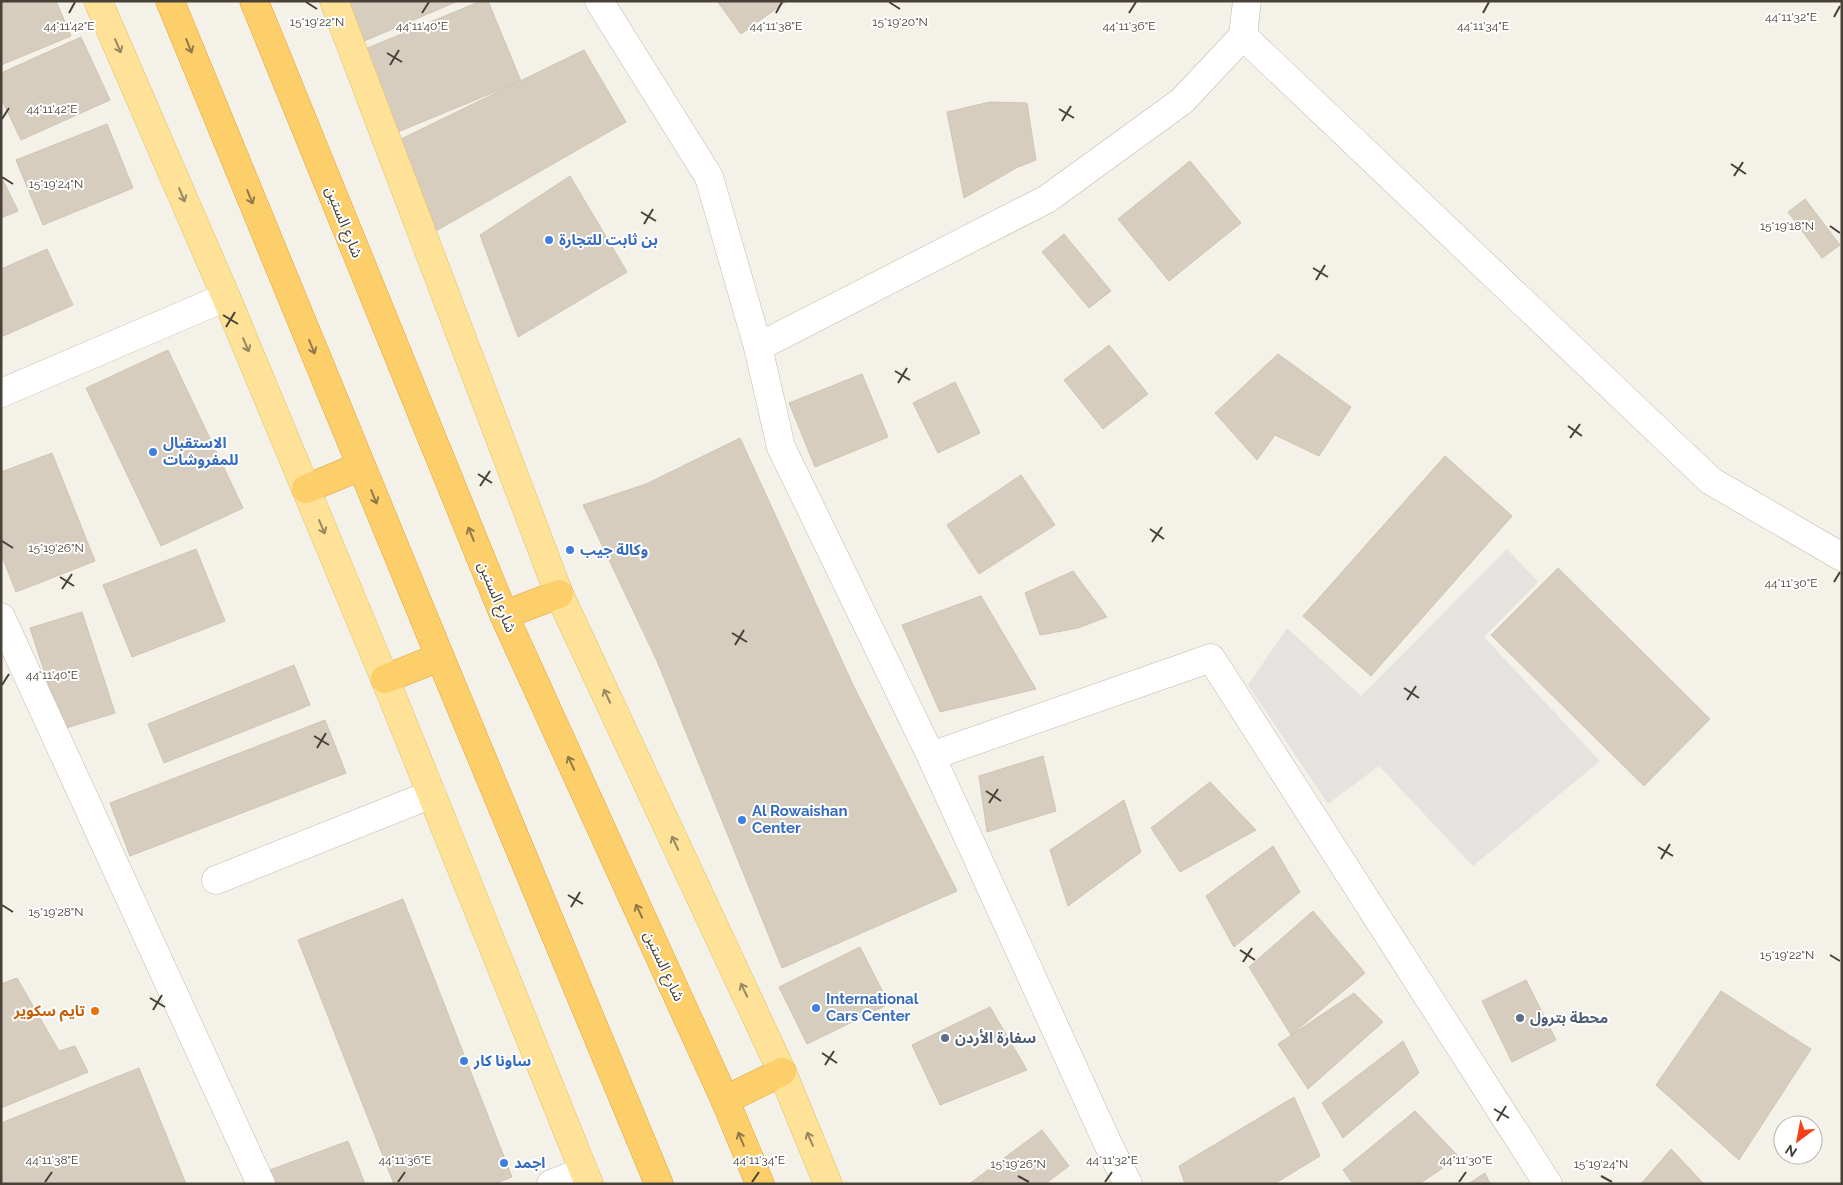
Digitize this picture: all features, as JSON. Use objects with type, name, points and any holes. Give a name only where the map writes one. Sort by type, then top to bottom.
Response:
[{"type":"highway","points":[[170,1],[659,1184]]},
{"type":"highway","name":"شارع الستين","points":[[254,1],[504,615],[725,1100],[760,1184]]},
{"type":"highway","points":[[306,489],[361,466]]},
{"type":"highway","points":[[504,615],[560,594]]},
{"type":"highway","points":[[385,679],[440,657]]},
{"type":"highway","points":[[725,1100],[782,1072]]},
{"type":"main road","points":[[98,1],[226,297],[385,679],[586,1177]]},
{"type":"main road","points":[[334,1],[560,594],[782,1072],[828,1184]]},
{"type":"street","points":[[599,1],[709,177],[758,347],[780,447],[930,756],[1128,1184]]},
{"type":"street","points":[[758,347],[1047,199],[1182,100],[1244,36],[1247,1]]},
{"type":"street","points":[[1244,36],[1711,481],[1842,557]]},
{"type":"street","points":[[1,393],[226,297]]},
{"type":"street","points":[[1,617],[261,1184]]},
{"type":"street","points":[[930,756],[1211,658],[1548,1184]]},
{"type":"street","points":[[216,880],[432,794]]},
{"type":"street","points":[[552,1184],[586,1177]]},
{"type":"shaded area","points":[[1507,549],[1538,582],[1484,637],[1600,761],[1473,866],[1379,766],[1328,804],[1248,685],[1287,628],[1361,696]]},
{"type":"building","points":[[1,1],[56,1],[71,36],[1,65]]},
{"type":"building","points":[[328,1],[458,1],[348,48]]},
{"type":"building","points":[[481,1],[488,1],[521,81],[393,134],[358,52]]},
{"type":"building","points":[[717,1],[787,1],[741,34]]},
{"type":"building","points":[[81,37],[110,100],[21,140],[1,98],[1,73]]},
{"type":"building","points":[[584,50],[626,122],[436,231],[401,139]]},
{"type":"building","points":[[990,102],[1027,103],[1036,160],[1018,167],[964,198],[947,112]]},
{"type":"building","points":[[107,124],[133,188],[43,225],[16,160]]},
{"type":"building","points":[[1190,161],[1241,223],[1169,281],[1118,219]]},
{"type":"building","points":[[1,176],[18,211],[1,218]]},
{"type":"building","points":[[570,176],[627,272],[518,337],[480,235]]},
{"type":"building","points":[[1805,199],[1840,245],[1822,258],[1788,212]]},
{"type":"building","points":[[1064,234],[1111,291],[1089,308],[1042,252]]},
{"type":"building","points":[[47,249],[73,305],[1,337],[1,269]]},
{"type":"building","points":[[1109,345],[1148,394],[1103,429],[1064,380]]},
{"type":"building","points":[[168,350],[243,508],[161,546],[86,388]]},
{"type":"building","points":[[1278,354],[1351,407],[1319,456],[1275,435],[1257,460],[1215,413]]},
{"type":"building","points":[[862,374],[888,437],[815,467],[789,403]]},
{"type":"building","points":[[955,382],[980,433],[938,453],[913,403]]},
{"type":"building","points":[[740,438],[854,687],[957,891],[782,968],[657,661],[583,505],[646,484]]},
{"type":"building","points":[[52,453],[95,561],[16,592],[1,554],[1,472]]},
{"type":"building","points":[[1445,456],[1512,516],[1371,676],[1303,616]]},
{"type":"building","points":[[1021,475],[1055,525],[979,574],[947,525]]},
{"type":"building","points":[[196,549],[225,621],[132,657],[103,585]]},
{"type":"building","points":[[1558,568],[1710,719],[1644,786],[1491,635]]},
{"type":"building","points":[[1073,571],[1107,617],[1078,628],[1040,635],[1025,593]]},
{"type":"building","points":[[981,596],[1036,689],[940,712],[902,625]]},
{"type":"building","points":[[82,612],[115,713],[63,729],[30,628]]},
{"type":"building","points":[[294,665],[310,705],[164,763],[148,724]]},
{"type":"building","points":[[325,720],[346,773],[130,856],[110,803]]},
{"type":"building","points":[[1043,756],[1056,811],[987,832],[979,776]]},
{"type":"building","points":[[1210,782],[1256,830],[1180,872],[1151,828]]},
{"type":"building","points":[[1124,800],[1141,852],[1068,906],[1050,850]]},
{"type":"building","points":[[1273,846],[1300,892],[1234,947],[1206,896]]},
{"type":"building","points":[[403,899],[512,1177],[494,1184],[394,1184],[298,940]]},
{"type":"building","points":[[1313,911],[1365,973],[1291,1035],[1249,967]]},
{"type":"building","points":[[860,947],[889,1004],[807,1044],[779,987]]},
{"type":"building","points":[[17,978],[59,1051],[75,1046],[88,1072],[1,1108],[1,984]]},
{"type":"building","points":[[1526,980],[1556,1040],[1512,1062],[1482,1001]]},
{"type":"building","points":[[1721,991],[1811,1049],[1739,1160],[1656,1085]]},
{"type":"building","points":[[1354,993],[1383,1022],[1308,1089],[1278,1044]]},
{"type":"building","points":[[990,1007],[1027,1070],[940,1105],[912,1045]]},
{"type":"building","points":[[1403,1041],[1419,1073],[1343,1138],[1322,1103]]},
{"type":"building","points":[[139,1068],[186,1184],[1,1184],[1,1123]]},
{"type":"building","points":[[1294,1097],[1320,1156],[1274,1184],[1185,1184],[1179,1166]]},
{"type":"building","points":[[1415,1111],[1459,1157],[1419,1184],[1353,1184],[1343,1170]]},
{"type":"building","points":[[1042,1130],[1069,1166],[1045,1184],[969,1184]]},
{"type":"building","points":[[348,1141],[365,1184],[275,1184],[270,1170]]},
{"type":"building","points":[[1671,1149],[1704,1184],[1641,1184]]},
{"type":"building","points":[[1485,1173],[1490,1184],[1468,1184]]},
{"type":"place","name":"بن ثابت للتجارة","points":[[549,240]]},
{"type":"place","name":"الاستقبال للمفروشات","points":[[153,452]]},
{"type":"place","name":"وكالة جيب","points":[[570,550]]},
{"type":"place","name":"Al Rowaishan Center","points":[[742,820]]},
{"type":"place","name":"International Cars Center","points":[[816,1008]]},
{"type":"place","name":"تايم سكوير","points":[[95,1011]]},
{"type":"place","name":"محطة بترول","points":[[1520,1018]]},
{"type":"place","name":"سفارة الأردن","points":[[945,1038]]},
{"type":"place","name":"ساونا كار","points":[[464,1061]]},
{"type":"place","name":"اجمد","points":[[504,1163]]}]
